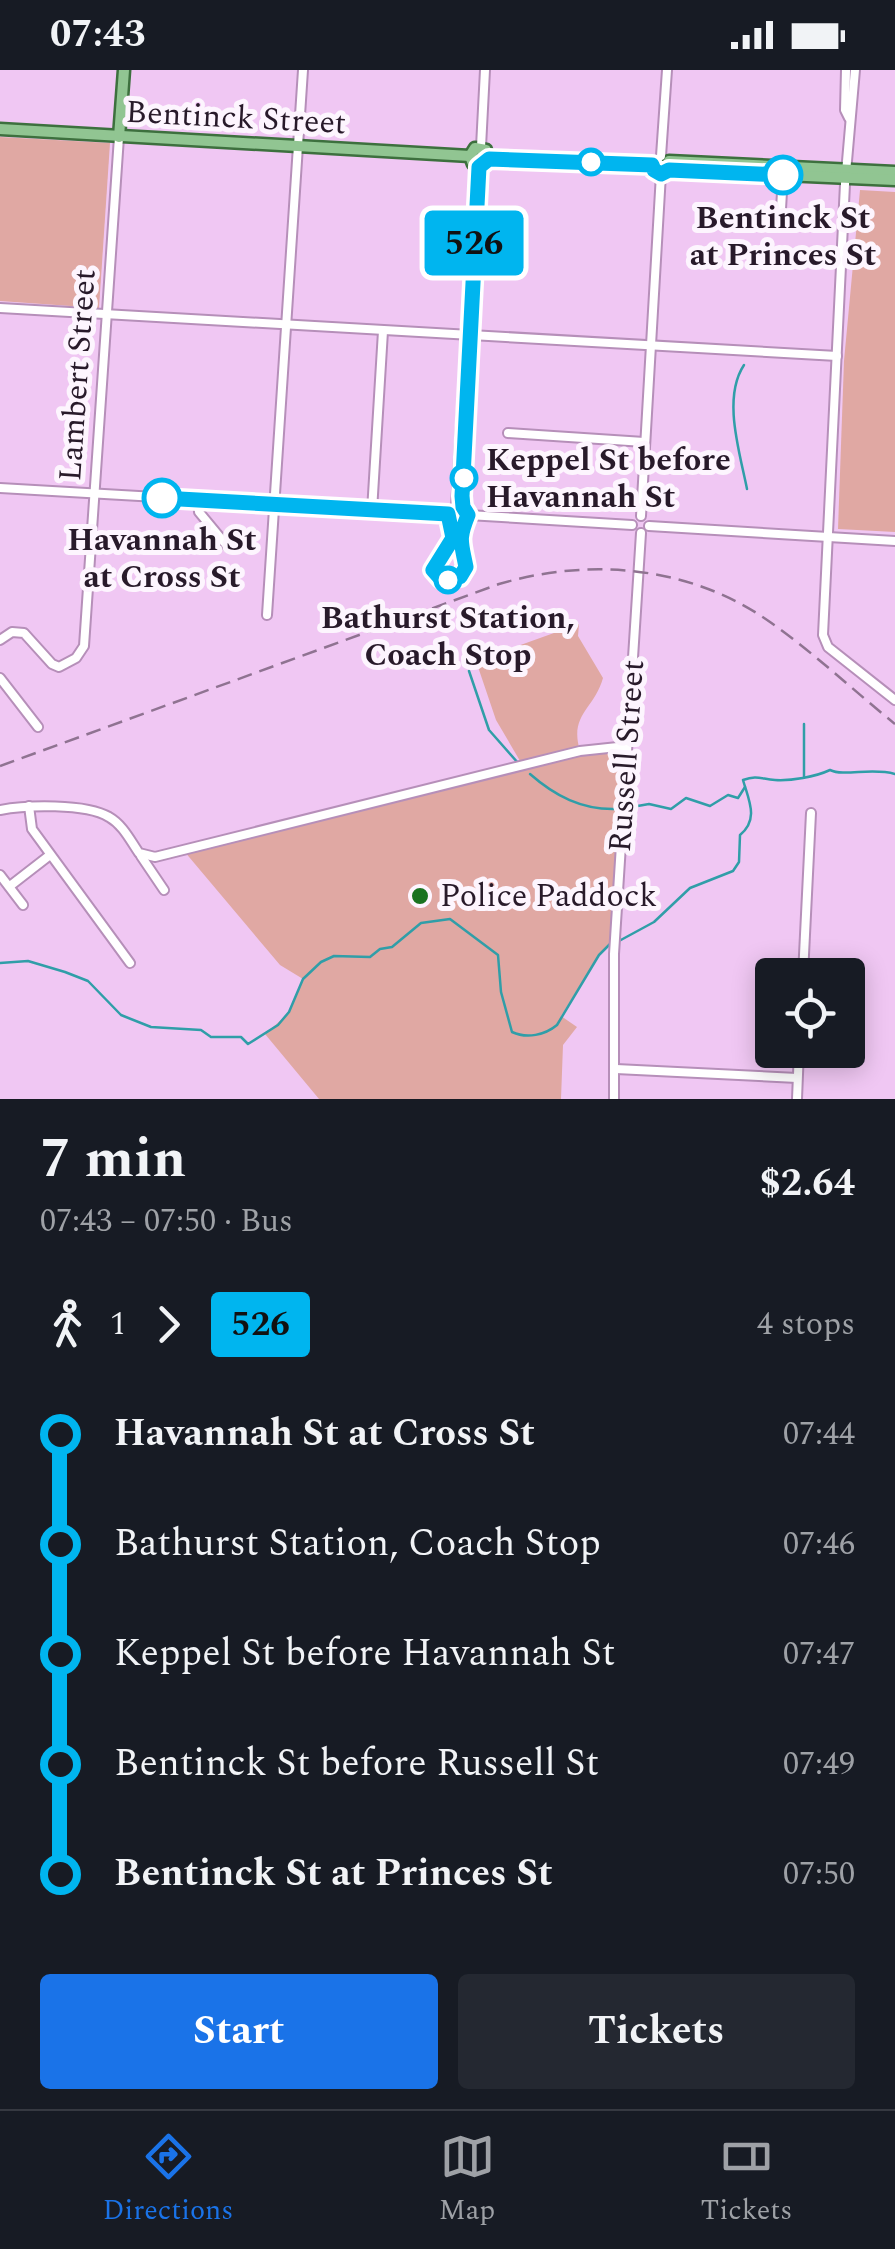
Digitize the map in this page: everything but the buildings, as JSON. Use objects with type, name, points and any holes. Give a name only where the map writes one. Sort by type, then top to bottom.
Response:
[{"type":"main road","name":"Lambert Street","points":[[120,136],[124,70]]},
{"type":"main road","name":"Bentinck Street","points":[[0,129],[470,156]]},
{"type":"main road","points":[[489,159],[480,147],[474,148],[470,156],[479,167],[489,159],[652,165],[654,170],[665,165],[845,173],[895,180]]},
{"type":"main road","points":[[665,165],[783,175],[895,172]]},
{"type":"street","points":[[267,615],[303,70]]},
{"type":"street","points":[[480,147],[485,70]]},
{"type":"street","points":[[632,525],[641,516],[649,345],[665,165],[666,70]]},
{"type":"street","points":[[846,70],[848,118]]},
{"type":"street","points":[[855,70],[848,118],[823,636],[828,647],[895,700]]},
{"type":"street","name":"Lambert Street","points":[[0,640],[12,632],[24,632],[57,667],[72,662],[84,646],[120,136]]},
{"type":"street","points":[[448,514],[450,522],[464,523],[461,459],[479,167]]},
{"type":"street","points":[[780,226],[783,175]]},
{"type":"street","points":[[0,308],[837,356]]},
{"type":"street","points":[[372,510],[383,331]]},
{"type":"street","points":[[508,433],[644,442]]},
{"type":"street","points":[[0,488],[448,514],[462,509],[632,525],[640,533],[649,526],[895,541]]},
{"type":"street","points":[[198,500],[200,512],[228,547]]},
{"type":"street","points":[[641,516],[649,526]]},
{"type":"street","name":"Russell Street","points":[[614,1099],[614,954],[640,533]]},
{"type":"street","points":[[0,678],[38,728]]},
{"type":"street","points":[[139,852],[148,858],[184,851],[580,752],[627,746]]},
{"type":"street","points":[[29,806],[32,829],[130,962]]},
{"type":"street","points":[[0,810],[29,806],[78,809],[109,816],[122,828],[164,890]]},
{"type":"street","points":[[804,958],[812,814]]},
{"type":"street","points":[[10,886],[50,854]]},
{"type":"street","points":[[0,875],[23,906]]},
{"type":"street","points":[[616,1068],[797,1078]]},
{"type":"street","points":[[797,1099],[798,1068]]},
{"type":"shaded area","points":[[0,137],[110,143],[99,308],[0,301]]},
{"type":"shaded area","points":[[860,190],[895,192],[895,532],[838,529],[844,361]]},
{"type":"shaded area","points":[[579,624],[578,636],[603,678],[580,720],[580,751],[627,746],[614,941],[599,955],[561,1016],[577,1027],[563,1045],[561,1099],[319,1099],[265,1034],[289,1013],[303,979],[280,965],[184,851],[523,766],[496,720],[476,661]]},
{"type":"waterway","points":[[744,365],[733,409],[747,489]]},
{"type":"waterway","points":[[469,671],[489,730],[519,764]]},
{"type":"waterway","points":[[804,724],[804,777]]},
{"type":"waterway","points":[[619,941],[654,922],[690,888],[733,871],[739,862],[740,835],[751,816],[743,780],[795,779],[830,770],[895,774]]},
{"type":"waterway","points":[[530,774],[570,800],[616,809]]},
{"type":"waterway","points":[[632,807],[649,804],[671,809],[686,798],[710,806],[728,795],[738,798],[745,787]]},
{"type":"waterway","points":[[0,963],[28,961],[88,981],[121,1015],[151,1027],[201,1030],[211,1037],[241,1037],[248,1044],[278,1025],[289,1012],[303,979],[321,962],[334,956],[370,957],[380,949],[392,947],[421,923],[450,919],[498,955],[501,992],[512,1032],[530,1035],[557,1025],[599,955],[612,942]]},
{"type":"railway","points":[[0,766],[499,584],[604,569],[674,578],[739,603],[802,646],[895,724]]},
{"type":"bus line","name":"526","points":[[162,498],[448,514],[453,538],[433,570],[441,579],[460,577],[466,570],[459,540],[468,515],[462,496],[479,167],[489,159],[514,158],[652,165],[661,174],[669,170],[783,175]]},
{"type":"place","name":"Bentinck St at Princes St","points":[[783,175]]},
{"type":"place","name":"Keppel St before Havannah St","points":[[464,478]]},
{"type":"place","name":"Havannah St at Cross St","points":[[162,498]]},
{"type":"place","name":"Bathurst Station, Coach Stop","points":[[448,580]]},
{"type":"place","name":"Police Paddock","points":[[420,896]]}]
